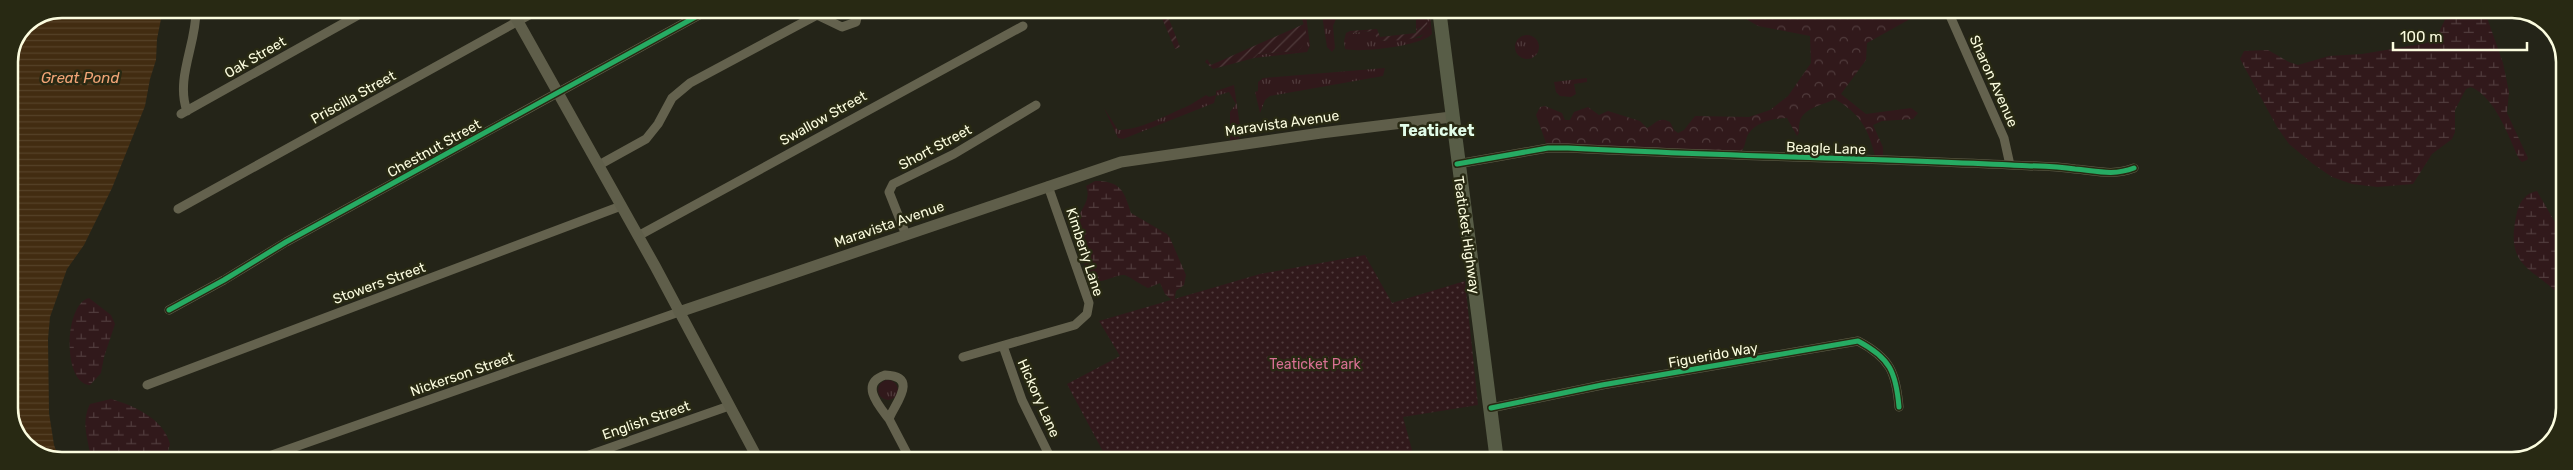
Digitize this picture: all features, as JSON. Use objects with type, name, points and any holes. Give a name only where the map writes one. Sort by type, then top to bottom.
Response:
[{"type":"main road","points":[[516,18],[599,165],[755,452]]},
{"type":"main road","name":"Teaticket Highway","points":[[1440,18],[1457,164],[1496,452]]},
{"type":"main road","name":"Maravista Avenue","points":[[679,312],[1106,166],[1136,159],[1452,117]]},
{"type":"street","name":"Oak Street","points":[[195,18],[183,90],[184,113],[353,18]]},
{"type":"street","name":"Priscilla Street","points":[[178,209],[524,18]]},
{"type":"street","name":"Chestnut Street","points":[[170,310],[286,242],[694,18]]},
{"type":"street","points":[[599,165],[646,139],[658,124],[672,98],[690,83],[810,18]]},
{"type":"street","points":[[825,18],[838,25],[847,27],[858,18]]},
{"type":"street","name":"Sharon Avenue","points":[[1952,18],[2004,138],[2010,165]]},
{"type":"street","name":"Swallow Street","points":[[638,236],[1023,26]]},
{"type":"street","name":"Short Street","points":[[906,235],[889,192],[893,184],[954,154],[1036,105]]},
{"type":"street","name":"Beagle Lane","points":[[1457,164],[1541,149],[1568,148],[1735,157],[2010,165],[2075,169],[2106,174],[2122,173],[2134,168]]},
{"type":"street","name":"Kimberly Lane","points":[[963,357],[1075,325],[1083,319],[1088,309],[1081,279],[1048,186]]},
{"type":"street","name":"Stowers Street","points":[[147,385],[621,206]]},
{"type":"street","name":"Nickerson Street","points":[[281,452],[679,312]]},
{"type":"street","name":"Figuerido Way","points":[[1491,408],[1602,385],[1858,341],[1876,350],[1887,362],[1894,374],[1899,408]]},
{"type":"street","name":"Hickory Lane","points":[[1003,346],[1022,400],[1048,452]]},
{"type":"street","points":[[889,419],[904,391],[903,386],[896,378],[885,376],[876,380],[872,395],[889,419],[906,452]]},
{"type":"street","name":"English Street","points":[[598,452],[729,406]]},
{"type":"green space","points":[[1162,18],[1169,18],[1180,47],[1175,49]]},
{"type":"green space","points":[[1301,18],[1306,18],[1310,46],[1307,52],[1254,58],[1258,54],[1297,51],[1305,39]]},
{"type":"green space","points":[[1322,18],[1336,18],[1333,26],[1335,48],[1332,52],[1327,47]]},
{"type":"green space","points":[[1416,18],[1430,18],[1432,34],[1416,42],[1364,50],[1345,49],[1344,41],[1351,33],[1373,31],[1380,40],[1385,41],[1390,39],[1420,38],[1429,28],[1421,27],[1416,30]]},
{"type":"green space","points":[[1744,18],[1912,18],[1867,43],[1866,60],[1841,94],[1866,114],[1911,108],[1918,113],[1913,119],[1882,121],[1873,125],[1883,147],[1883,156],[1875,156],[1862,123],[1851,110],[1835,99],[1809,110],[1801,118],[1797,136],[1787,118],[1761,123],[1752,129],[1741,152],[1546,143],[1536,115],[1540,107],[1545,106],[1562,113],[1565,120],[1570,120],[1574,112],[1588,107],[1599,115],[1608,111],[1640,121],[1647,128],[1657,121],[1666,120],[1670,122],[1678,133],[1684,130],[1695,116],[1749,117],[1770,110],[1788,96],[1811,63],[1810,36],[1758,26]]},
{"type":"green space","points":[[2446,18],[2487,18],[2503,63],[2509,92],[2507,113],[2528,158],[2527,160],[2522,162],[2519,159],[2506,129],[2488,100],[2471,87],[2466,89],[2455,110],[2455,132],[2452,139],[2432,154],[2413,184],[2377,187],[2352,184],[2332,177],[2289,144],[2277,127],[2240,59],[2244,51],[2268,50],[2298,65],[2329,56],[2362,54],[2427,43],[2440,30]]},
{"type":"green space","points":[[1427,20],[1428,31],[1410,39],[1378,40],[1373,31],[1351,33],[1344,41],[1346,33],[1350,31],[1377,29],[1380,37],[1416,33],[1416,30],[1421,28],[1422,22]]},
{"type":"green space","points":[[1304,24],[1306,31],[1305,39],[1297,51],[1258,54],[1254,58],[1213,69],[1205,62],[1207,59],[1211,65]]},
{"type":"green space","points":[[1522,35],[1532,35],[1539,42],[1539,52],[1532,59],[1522,59],[1515,52],[1515,42]]},
{"type":"green space","points":[[1385,68],[1383,76],[1270,96],[1265,100],[1260,113],[1255,92],[1258,91],[1258,82],[1263,78]]},
{"type":"green space","points":[[1587,78],[1587,82],[1574,84],[1576,94],[1571,97],[1560,96],[1556,92],[1554,82]]},
{"type":"green space","points":[[1234,85],[1241,133],[1239,139],[1230,141],[1230,112],[1236,104],[1229,92],[1216,96],[1214,103],[1123,139],[1118,138],[1104,108],[1118,130],[1136,128],[1190,105],[1206,95],[1209,97],[1216,95],[1216,91]]},
{"type":"green space","points":[[1095,181],[1104,181],[1116,185],[1123,193],[1131,213],[1167,234],[1170,238],[1186,275],[1184,285],[1176,291],[1174,302],[1165,294],[1160,283],[1148,288],[1124,275],[1098,281],[1087,270],[1076,228],[1078,217],[1088,196],[1086,186]]},
{"type":"green space","points":[[2537,191],[2555,222],[2555,291],[2523,264],[2517,256],[2514,245],[2514,231],[2518,208],[2522,201]]},
{"type":"green space","name":"Teaticket Park","points":[[1365,255],[1392,303],[1465,281],[1478,405],[1403,417],[1413,452],[1103,452],[1067,384],[1120,356],[1099,321],[1260,274]]},
{"type":"green space","points":[[89,298],[111,315],[115,324],[104,357],[101,373],[90,385],[81,381],[75,372],[71,359],[70,343],[71,328],[75,314],[81,303]]},
{"type":"green space","points":[[884,380],[892,380],[898,386],[898,394],[892,400],[884,400],[878,394],[878,386]]},
{"type":"green space","points":[[111,399],[138,409],[154,420],[167,435],[170,444],[168,452],[89,452],[85,425],[90,404]]},
{"type":"water","name":"Great Pond","points":[[53,18],[161,18],[157,39],[156,60],[145,106],[112,188],[84,245],[67,269],[50,317],[48,339],[49,413],[57,452],[35,444],[28,438],[18,417],[18,53],[21,44],[30,30],[44,21]]},
{"type":"cycle path","points":[[169,310],[224,280],[286,242],[694,18]]},
{"type":"cycle path","points":[[1457,164],[1548,148],[1568,148],[2043,166],[2105,172],[2119,172],[2134,168]]},
{"type":"cycle path","points":[[1491,408],[1602,385],[1858,341],[1869,347],[1889,367],[1896,384],[1899,407]]},
{"type":"district","name":"Teaticket","points":[[1437,130]]}]
